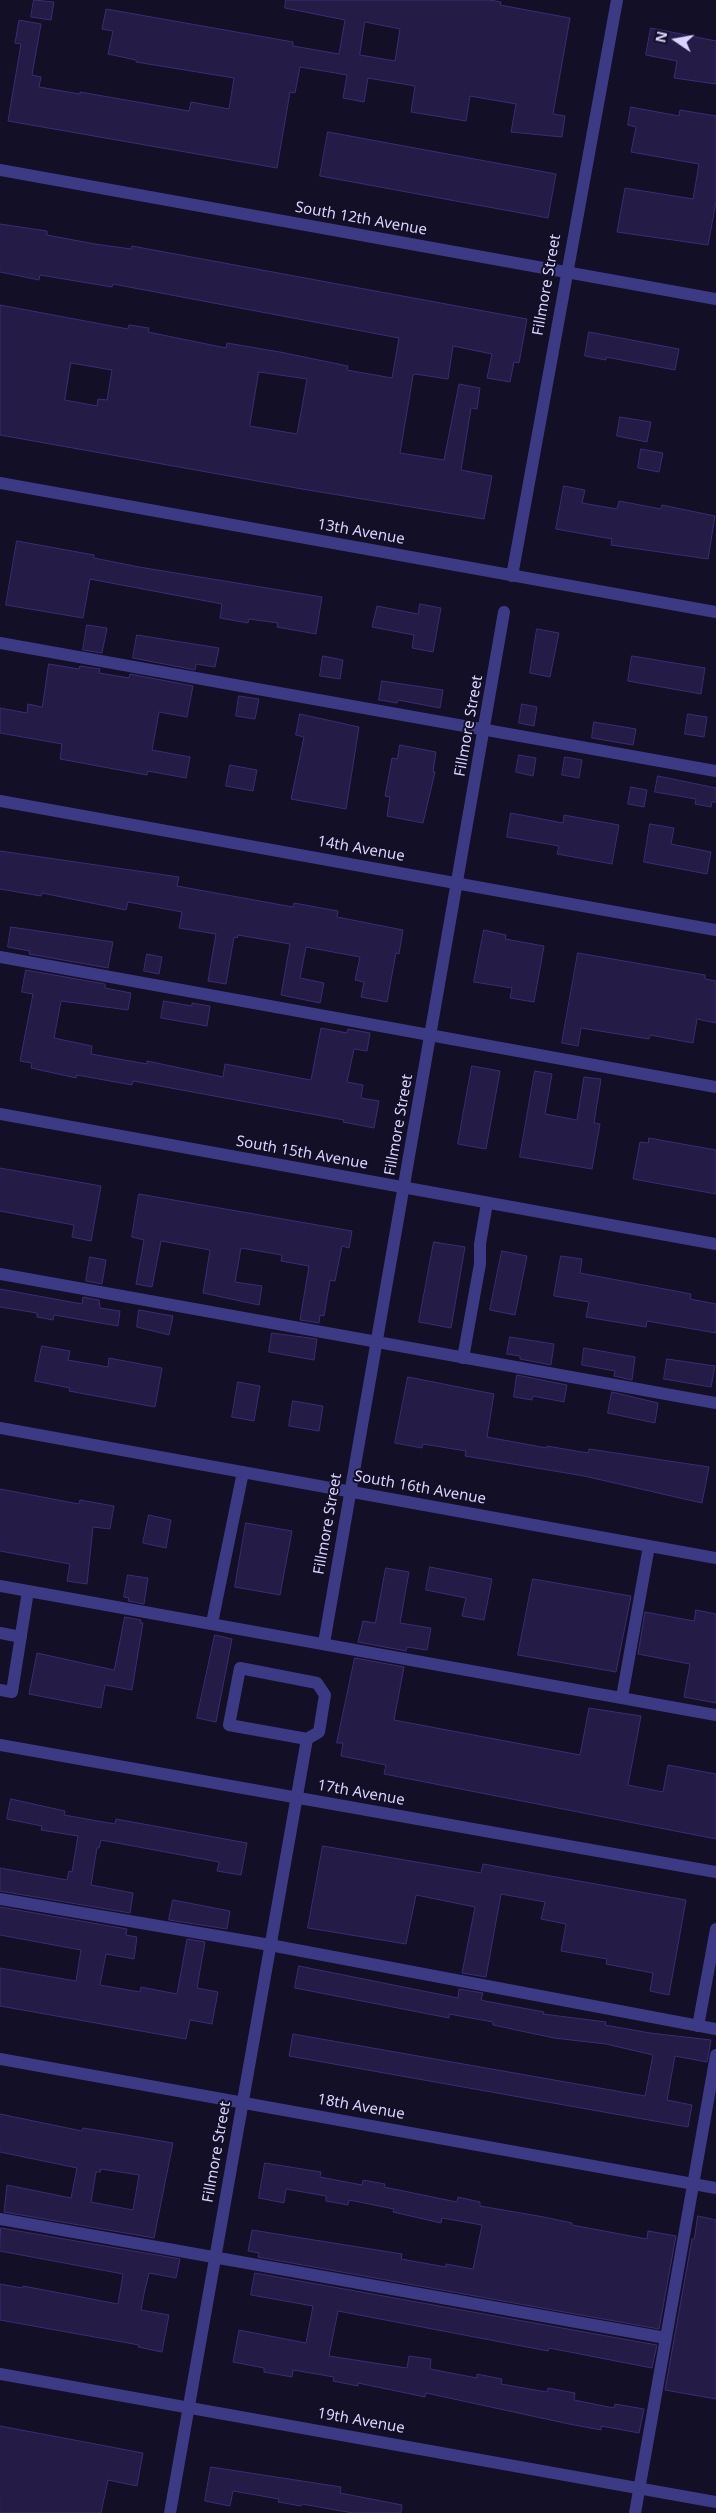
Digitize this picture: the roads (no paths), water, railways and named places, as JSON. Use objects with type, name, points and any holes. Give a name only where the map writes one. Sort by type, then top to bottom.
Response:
[{"type":"street","name":"Fillmore Street","points":[[512,576],[617,0]]},
{"type":"street","name":"South 12th Avenue","points":[[0,170],[716,299]]},
{"type":"street","name":"13th Avenue","points":[[0,483],[716,612]]},
{"type":"street","name":"Fillmore Street","points":[[324,1643],[504,612]]},
{"type":"street","points":[[0,643],[716,771]]},
{"type":"street","name":"14th Avenue","points":[[0,801],[716,930]]},
{"type":"street","points":[[0,957],[716,1087]]},
{"type":"street","name":"South 15th Avenue","points":[[0,1114],[716,1244]]},
{"type":"street","points":[[463,1358],[480,1264],[480,1244],[487,1203]]},
{"type":"street","points":[[0,1274],[716,1403]]},
{"type":"street","name":"South 16th Avenue","points":[[0,1428],[716,1558]]},
{"type":"street","points":[[212,1624],[243,1472]]},
{"type":"street","points":[[622,1697],[649,1546]]},
{"type":"street","points":[[0,1586],[716,1715]]},
{"type":"street","points":[[0,1690],[12,1692],[28,1591]]},
{"type":"street","points":[[0,1633],[21,1637]]},
{"type":"street","points":[[240,1668],[317,1683],[325,1695],[319,1732],[307,1739],[229,1726],[240,1668]]},
{"type":"street","name":"Fillmore Street","points":[[170,2513],[307,1739]]},
{"type":"street","name":"17th Avenue","points":[[0,1745],[716,1872]]},
{"type":"street","points":[[0,1899],[270,1945],[716,2029]]},
{"type":"street","points":[[698,2026],[716,1930]]},
{"type":"street","points":[[634,2513],[716,2055]]},
{"type":"street","name":"18th Avenue","points":[[0,2059],[716,2188]]},
{"type":"street","points":[[0,2219],[666,2338]]},
{"type":"street","name":"19th Avenue","points":[[0,2374],[716,2502]]}]
